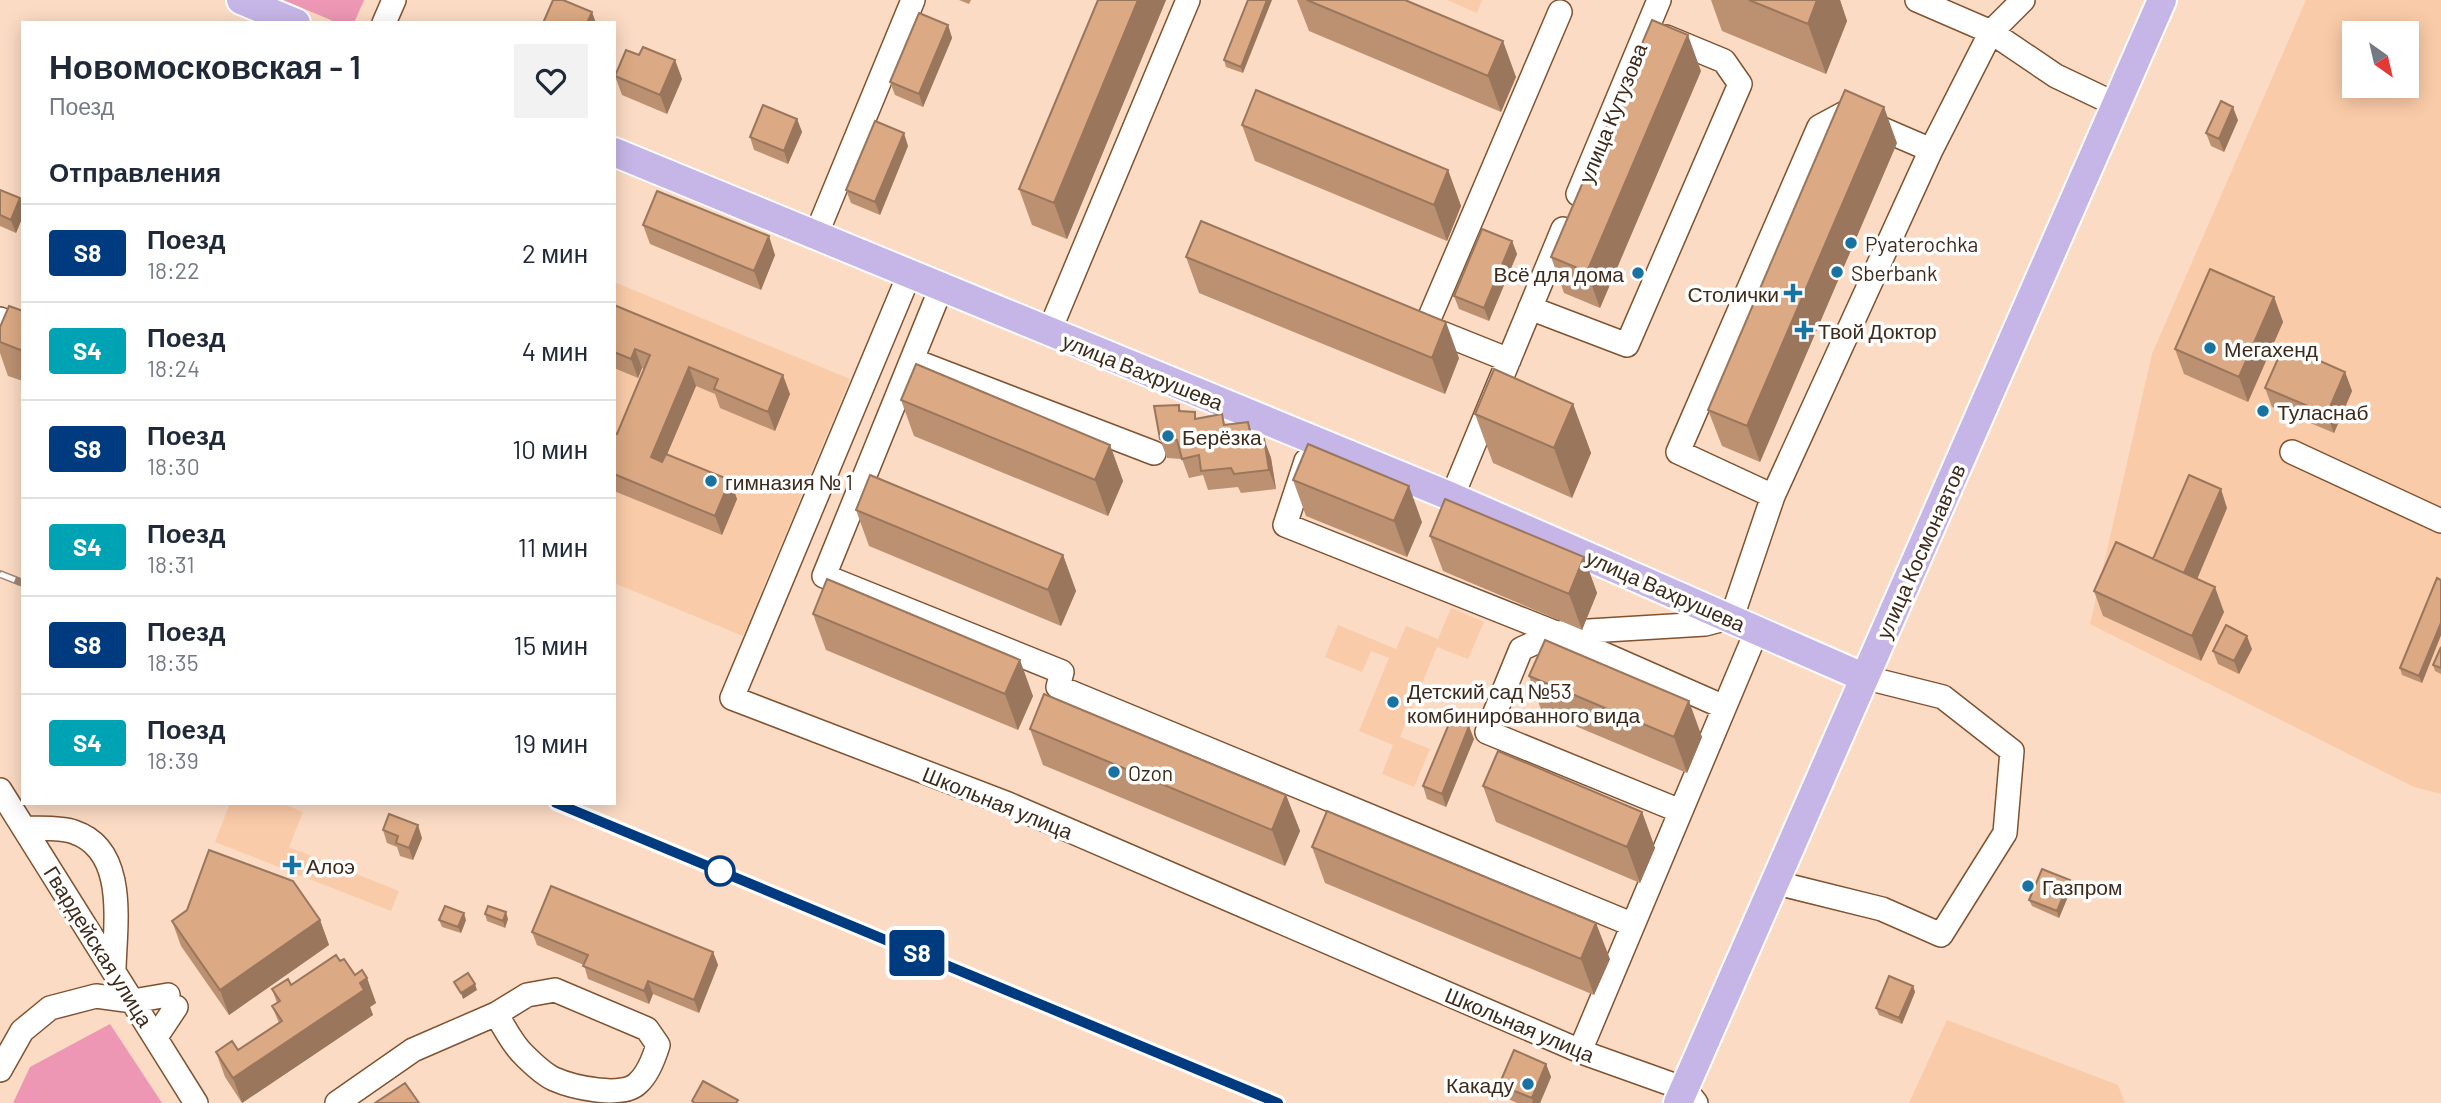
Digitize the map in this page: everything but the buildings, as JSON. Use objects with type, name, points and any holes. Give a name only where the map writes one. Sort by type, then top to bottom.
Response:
[{"type":"main road","points":[[241,0],[291,21]]},
{"type":"main road","name":"улица Космонавтов","points":[[1686,1098],[1773,882],[1988,402],[2117,105],[2155,2]]},
{"type":"main road","name":"улица Вахрушева","points":[[616,153],[1452,497],[1732,617],[1863,677]]},
{"type":"street","points":[[385,21],[394,0]]},
{"type":"street","points":[[816,235],[913,0]]},
{"type":"street","points":[[1049,332],[1188,0]]},
{"type":"street","name":"улица Кутузова","points":[[1452,497],[1658,0]]},
{"type":"street","points":[[1917,0],[1991,32],[2056,76],[2117,105]]},
{"type":"street","points":[[1680,811],[1487,732],[1521,649],[1556,633],[1705,624],[1732,617],[1773,496],[1931,150],[1991,32],[2023,0]]},
{"type":"street","points":[[1426,326],[1560,12]]},
{"type":"street","points":[[1530,307],[1627,345],[1740,84],[1724,61],[1647,29]]},
{"type":"street","points":[[1773,496],[1678,452],[1819,127],[1845,113],[1931,150]]},
{"type":"street","name":"Школьная улица","points":[[909,275],[732,698],[1008,804],[1686,1098]]},
{"type":"street","points":[[941,288],[824,576],[1062,673],[1058,687],[1631,924]]},
{"type":"street","points":[[1401,316],[1509,360]]},
{"type":"street","points":[[0,319],[21,327]]},
{"type":"street","points":[[912,360],[1154,453]]},
{"type":"street","points":[[1312,441],[1285,525],[1556,633],[1724,707]]},
{"type":"street","points":[[2292,452],[2441,521]]},
{"type":"street","points":[[1580,1051],[1631,924],[1757,630]]},
{"type":"street","points":[[1773,882],[1882,909],[1941,935],[2005,833],[2012,751],[1943,697],[1863,677]]},
{"type":"street","name":"Гвардейская улица","points":[[0,790],[114,969],[195,1103]]},
{"type":"street","points":[[25,828],[73,831],[90,840],[114,876],[114,969]]},
{"type":"street","points":[[337,1103],[413,1050],[496,1014],[527,995],[555,990],[647,1029],[658,1045],[652,1063],[637,1085],[620,1091],[599,1090],[554,1079],[537,1067],[521,1053],[496,1014]]},
{"type":"street","points":[[0,1070],[22,1031],[50,1008],[96,996],[133,1001],[172,1001],[156,1037]]},
{"type":"shaded area","points":[[283,0],[364,0],[355,21],[333,21]]},
{"type":"shaded area","points":[[1447,0],[1482,0],[1477,13]]},
{"type":"shaded area","points":[[2306,0],[2441,0],[2441,794],[2414,787],[2090,624],[2152,354]]},
{"type":"shaded area","name":"гимназия № 1","points":[[616,283],[850,379],[743,636],[616,584]]},
{"type":"shaded area","name":"Детский сад №53 комбинированного вида","points":[[1451,608],[1484,622],[1468,659],[1437,647],[1400,737],[1430,749],[1414,787],[1382,774],[1393,745],[1359,731],[1389,658],[1371,651],[1362,672],[1325,657],[1338,625],[1396,649],[1406,626],[1438,639]]},
{"type":"shaded area","points":[[229,805],[287,805],[303,812],[289,847],[399,891],[391,911],[215,842]]},
{"type":"shaded area","points":[[1947,1020],[2118,1085],[2125,1103],[1909,1103]]},
{"type":"shaded area","points":[[110,1024],[162,1103],[13,1103],[30,1067]]},
{"type":"railway","points":[[0,574],[21,582]]},
{"type":"railway","points":[[561,805],[1278,1103]]},
{"type":"train","name":"S8","points":[[561,805],[1278,1103]]},
{"type":"place","name":"Pyaterochka","points":[[1851,243]]},
{"type":"place","name":"Sberbank","points":[[1837,272]]},
{"type":"place","name":"Всё для дома","points":[[1638,273]]},
{"type":"place","name":"Столички","points":[[1793,293]]},
{"type":"place","name":"Твой Доктор","points":[[1804,330]]},
{"type":"place","name":"Мегахенд","points":[[2210,348]]},
{"type":"place","name":"Туласнаб","points":[[2263,411]]},
{"type":"place","name":"Берёзка","points":[[1168,436]]},
{"type":"place","name":"гимназия № 1","points":[[711,481]]},
{"type":"place","name":"Детский сад №53 комбинированного вида","points":[[1393,702]]},
{"type":"place","name":"Ozon","points":[[1114,772]]},
{"type":"place","name":"Алоэ","points":[[292,865]]},
{"type":"place","name":"Газпром","points":[[2028,886]]},
{"type":"place","name":"Какаду","points":[[1528,1084]]}]
